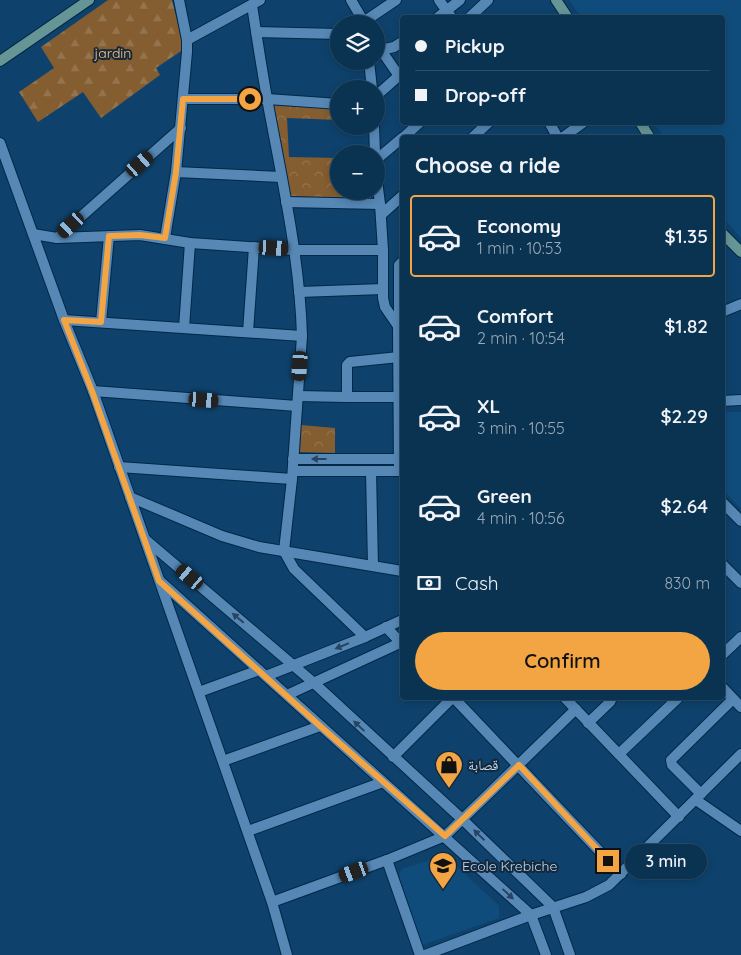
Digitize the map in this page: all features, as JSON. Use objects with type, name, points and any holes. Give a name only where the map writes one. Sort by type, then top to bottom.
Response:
[{"type":"main road","points":[[0,60],[89,0]]},
{"type":"main road","points":[[556,0],[566,15]]},
{"type":"main road","points":[[725,236],[741,252]]},
{"type":"street","points":[[165,238],[176,172],[188,40],[179,0]]},
{"type":"street","points":[[351,0],[361,15]]},
{"type":"street","points":[[375,15],[396,0]]},
{"type":"street","points":[[439,0],[449,14],[461,0],[472,15]]},
{"type":"street","points":[[474,15],[488,0]]},
{"type":"street","points":[[188,40],[256,2],[256,32],[294,250],[302,336],[292,475],[284,551],[294,569],[365,637]]},
{"type":"street","points":[[256,32],[330,34]]},
{"type":"street","points":[[385,49],[400,43]]},
{"type":"street","points":[[385,57],[400,74]]},
{"type":"street","points":[[385,88],[400,76]]},
{"type":"street","points":[[183,99],[267,99],[330,103]]},
{"type":"street","points":[[406,135],[417,125]]},
{"type":"street","points":[[478,135],[486,125]]},
{"type":"street","points":[[566,135],[580,125]]},
{"type":"street","points":[[58,238],[181,128]]},
{"type":"street","points":[[385,153],[400,140]]},
{"type":"street","points":[[0,143],[145,539],[248,831],[272,902],[287,955]]},
{"type":"street","points":[[176,172],[281,177]]},
{"type":"street","points":[[286,202],[381,209],[400,197]]},
{"type":"street","points":[[380,200],[383,250],[383,298],[385,307],[400,327]]},
{"type":"street","points":[[33,234],[58,238],[140,235],[190,244],[294,250],[383,250]]},
{"type":"street","points":[[101,322],[109,236]]},
{"type":"street","points":[[184,328],[190,244]]},
{"type":"street","points":[[248,332],[254,247]]},
{"type":"street","points":[[400,264],[400,428]]},
{"type":"street","points":[[299,292],[383,289]]},
{"type":"street","points":[[725,311],[741,304]]},
{"type":"street","points":[[64,320],[302,336]]},
{"type":"street","points":[[347,397],[347,365],[350,362],[399,357]]},
{"type":"street","points":[[92,391],[298,401],[347,397],[399,397]]},
{"type":"street","points":[[725,400],[741,400]]},
{"type":"street","points":[[293,459],[400,459]]},
{"type":"street","points":[[342,471],[343,459]]},
{"type":"street","points":[[119,467],[292,475],[342,471],[400,472]]},
{"type":"street","points":[[371,471],[373,566]]},
{"type":"street","points":[[130,497],[222,536],[258,547],[400,571]]},
{"type":"street","points":[[725,505],[741,520]]},
{"type":"street","points":[[145,539],[314,683],[463,820],[553,908],[570,955]]},
{"type":"street","points":[[725,567],[741,583]]},
{"type":"street","points":[[159,581],[531,915],[546,955]]},
{"type":"street","points":[[198,692],[262,673],[294,666],[400,621]]},
{"type":"street","points":[[386,627],[400,641]]},
{"type":"street","points":[[725,652],[741,637]]},
{"type":"street","points":[[287,695],[400,644]]},
{"type":"street","points":[[725,690],[741,706]]},
{"type":"street","points":[[733,698],[671,760],[672,765],[698,797],[741,831]]},
{"type":"street","points":[[393,757],[451,700]]},
{"type":"street","points":[[455,700],[621,874]]},
{"type":"street","points":[[567,700],[679,817]]},
{"type":"street","points":[[588,722],[611,700]]},
{"type":"street","points":[[619,754],[676,700]]},
{"type":"street","points":[[272,902],[445,836],[576,709]]},
{"type":"street","points":[[223,761],[320,726]]},
{"type":"street","points":[[425,955],[531,915],[591,895],[609,885],[741,754]]},
{"type":"street","points":[[248,831],[383,782]]},
{"type":"street","points":[[386,860],[420,955]]},
{"type":"shaded area","points":[[569,0],[741,0],[741,238],[725,220],[725,135],[663,135],[655,125],[725,125],[725,15],[580,15]]},
{"type":"shaded area","points":[[741,412],[741,509],[725,492],[725,413]]},
{"type":"shaded area","name":"Ecole Krebiche","points":[[445,855],[499,906],[499,918],[422,945],[399,875],[402,869]]},
{"type":"green space","name":"jardin","points":[[108,0],[172,0],[184,49],[156,68],[160,75],[101,118],[83,92],[38,122],[19,92],[54,68],[41,47]]},
{"type":"green space","points":[[272,105],[330,108],[330,120],[287,118],[289,157],[330,158],[330,198],[291,196]]},
{"type":"green space","points":[[301,425],[335,428],[335,453],[300,452]]},
{"type":"place","name":"قصابة","points":[[449,789]]},
{"type":"place","name":"Ecole Krebiche","points":[[443,890]]},
{"type":"route","points":[[250,99],[183,99],[176,172],[165,238],[140,235],[109,236],[101,322],[64,320],[92,391],[159,581],[445,836],[519,765],[608,861]]}]
